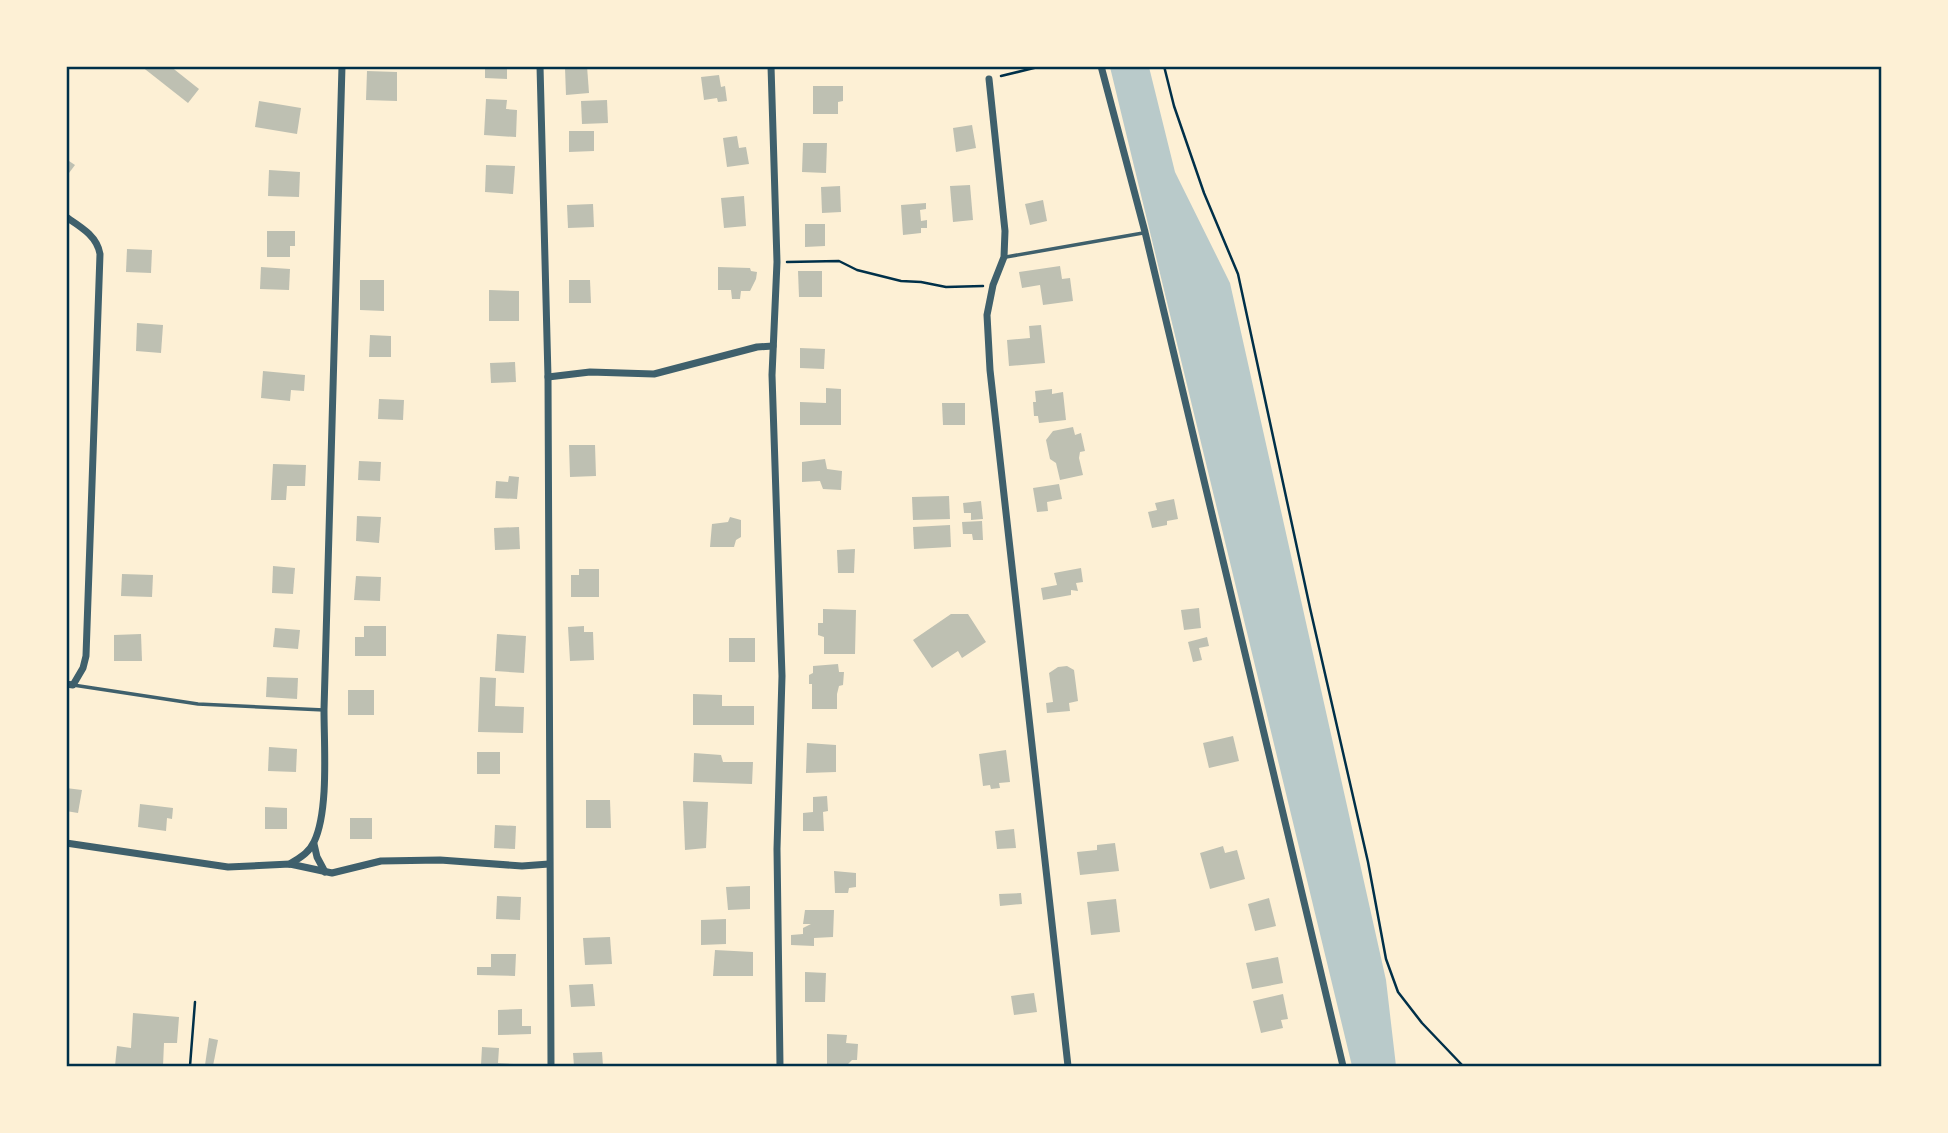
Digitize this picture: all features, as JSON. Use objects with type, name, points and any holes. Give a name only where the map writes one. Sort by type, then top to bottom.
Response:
[{"type":"street","points":[[290,864],[304,855],[313,844],[319,827],[324,784],[342,66]]},
{"type":"street","points":[[540,66],[548,377],[551,1066]]},
{"type":"street","points":[[771,66],[777,262],[772,374],[782,676],[777,849],[780,1066]]},
{"type":"street","points":[[1101,66],[1145,232],[1343,1066]]},
{"type":"street","points":[[989,79],[1005,231],[1004,257],[993,285],[987,315],[990,370],[1068,1066]]},
{"type":"street","points":[[66,217],[86,230],[98,244],[100,254],[86,656],[83,668],[70,684]]},
{"type":"street","points":[[548,377],[590,372],[654,374],[747,349],[773,346]]},
{"type":"street","points":[[66,843],[228,867],[290,864],[332,873],[381,861],[440,860],[522,866],[549,864]]},
{"type":"street","points":[[313,844],[325,872]]},
{"type":"lane","points":[[1004,257],[1145,232]]},
{"type":"lane","points":[[70,684],[198,704],[324,710]]},
{"type":"path","points":[[989,79],[1042,66]]},
{"type":"path","points":[[1164,66],[1174,106],[1204,193],[1238,274],[1368,862],[1386,959],[1398,992],[1422,1023],[1463,1066]]},
{"type":"path","points":[[777,262],[839,261],[858,270],[901,281],[946,287],[993,285]]},
{"type":"path","points":[[190,1066],[195,1002]]},
{"type":"shaded area","points":[[1110,67],[1149,67],[1175,172],[1230,283],[1386,980],[1396,1066],[1352,1066]]},
{"type":"building","points":[[141,66],[170,66],[199,89],[188,103]]},
{"type":"building","points":[[485,66],[507,66],[507,79],[485,78]]},
{"type":"building","points":[[587,66],[589,93],[566,95],[565,68]]},
{"type":"building","points":[[367,71],[397,72],[397,101],[366,100]]},
{"type":"building","points":[[719,75],[721,87],[725,86],[727,101],[718,102],[717,98],[704,100],[701,77]]},
{"type":"building","points":[[813,86],[843,86],[843,101],[838,102],[838,114],[813,114]]},
{"type":"building","points":[[486,99],[507,100],[506,109],[517,110],[516,137],[484,135]]},
{"type":"building","points":[[607,100],[608,123],[582,124],[581,101]]},
{"type":"building","points":[[259,101],[301,108],[297,134],[255,127]]},
{"type":"building","points":[[972,125],[976,148],[956,152],[953,128]]},
{"type":"building","points":[[569,131],[594,131],[594,151],[569,152]]},
{"type":"building","points":[[737,136],[739,148],[746,147],[749,164],[727,167],[723,138]]},
{"type":"building","points":[[803,143],[827,143],[826,173],[802,172]]},
{"type":"building","points":[[66,159],[75,165],[66,177]]},
{"type":"building","points":[[486,165],[515,166],[513,194],[485,192]]},
{"type":"building","points":[[269,170],[300,172],[299,197],[268,196]]},
{"type":"building","points":[[970,185],[973,220],[953,222],[950,186]]},
{"type":"building","points":[[840,186],[841,212],[822,213],[821,187]]},
{"type":"building","points":[[744,196],[746,226],[724,228],[721,198]]},
{"type":"building","points":[[1043,200],[1047,221],[1030,225],[1025,204]]},
{"type":"building","points":[[926,203],[926,209],[920,210],[921,221],[927,220],[927,228],[921,228],[921,233],[903,235],[901,205]]},
{"type":"building","points":[[593,204],[594,227],[568,228],[567,205]]},
{"type":"building","points":[[805,224],[825,224],[825,246],[805,247]]},
{"type":"building","points":[[267,231],[295,231],[295,246],[290,246],[290,257],[267,257]]},
{"type":"building","points":[[127,249],[152,250],[151,273],[126,272]]},
{"type":"building","points":[[1060,266],[1062,279],[1070,278],[1073,301],[1043,305],[1040,285],[1022,288],[1019,272]]},
{"type":"building","points":[[261,267],[290,269],[289,290],[260,289]]},
{"type":"building","points":[[718,267],[750,268],[751,271],[757,272],[750,291],[741,291],[740,299],[732,299],[731,290],[718,290]]},
{"type":"building","points":[[798,271],[822,271],[822,297],[799,297]]},
{"type":"building","points":[[360,280],[384,280],[384,311],[360,310]]},
{"type":"building","points":[[569,280],[590,280],[591,303],[569,303]]},
{"type":"building","points":[[489,290],[519,291],[519,321],[489,321]]},
{"type":"building","points":[[137,323],[163,325],[161,353],[136,351]]},
{"type":"building","points":[[1041,325],[1045,363],[1009,366],[1007,340],[1030,338],[1029,326]]},
{"type":"building","points":[[370,335],[391,336],[391,357],[369,357]]},
{"type":"building","points":[[800,348],[825,349],[824,369],[800,368]]},
{"type":"building","points":[[515,362],[516,382],[491,383],[490,363]]},
{"type":"building","points":[[263,371],[305,375],[304,391],[291,390],[290,401],[261,398]]},
{"type":"building","points":[[826,388],[841,389],[841,425],[800,425],[800,402],[826,403]]},
{"type":"building","points":[[1052,389],[1052,394],[1063,392],[1066,420],[1039,423],[1038,416],[1034,416],[1035,391]]},
{"type":"building","points":[[379,399],[404,400],[403,420],[378,419]]},
{"type":"building","points":[[942,403],[965,403],[965,425],[943,425]]},
{"type":"building","points":[[1073,427],[1075,435],[1081,433],[1085,451],[1080,452],[1079,458],[1083,475],[1060,480],[1056,463],[1050,459],[1046,440],[1053,431]]},
{"type":"building","points":[[569,445],[595,445],[596,476],[570,477]]},
{"type":"building","points":[[825,459],[827,469],[842,471],[841,490],[823,489],[820,481],[802,482],[802,462]]},
{"type":"building","points":[[359,461],[381,462],[380,481],[358,480]]},
{"type":"building","points":[[273,464],[306,465],[305,486],[287,486],[286,500],[271,500]]},
{"type":"building","points":[[509,476],[519,477],[517,499],[495,498],[496,481],[508,482]]},
{"type":"building","points":[[1059,484],[1062,499],[1047,502],[1048,511],[1037,512],[1033,488]]},
{"type":"building","points":[[949,496],[950,519],[913,520],[912,497]]},
{"type":"building","points":[[1174,499],[1178,519],[1152,528],[1148,512],[1157,510],[1155,503]]},
{"type":"building","points":[[981,501],[983,519],[971,520],[971,513],[964,513],[963,503]]},
{"type":"building","points":[[357,516],[381,517],[379,543],[356,541]]},
{"type":"building","points":[[730,517],[741,520],[741,537],[736,540],[734,547],[710,547],[712,524],[728,522]]},
{"type":"building","points":[[982,521],[983,540],[973,540],[972,534],[963,534],[962,522]]},
{"type":"building","points":[[950,525],[951,547],[914,549],[913,527]]},
{"type":"building","points":[[519,527],[520,549],[495,550],[494,528]]},
{"type":"building","points":[[855,549],[854,573],[838,573],[837,550]]},
{"type":"building","points":[[273,566],[295,568],[293,594],[272,593]]},
{"type":"building","points":[[1081,568],[1083,582],[1076,583],[1078,591],[1071,590],[1071,595],[1043,600],[1041,588],[1057,585],[1054,573]]},
{"type":"building","points":[[579,569],[599,569],[599,597],[571,597],[571,575],[579,575]]},
{"type":"building","points":[[122,574],[153,575],[152,597],[121,596]]},
{"type":"building","points":[[356,576],[381,577],[380,601],[354,600]]},
{"type":"building","points":[[1199,608],[1201,628],[1184,630],[1181,610]]},
{"type":"building","points":[[823,609],[856,610],[855,654],[824,654],[824,637],[818,635],[818,623],[823,623]]},
{"type":"building","points":[[951,614],[968,614],[986,642],[962,658],[958,651],[932,668],[913,640]]},
{"type":"building","points":[[364,626],[386,626],[386,656],[355,656],[355,637],[364,637]]},
{"type":"building","points":[[584,626],[584,632],[593,632],[594,660],[570,661],[568,627]]},
{"type":"building","points":[[275,628],[300,630],[298,649],[273,647]]},
{"type":"building","points":[[141,634],[142,661],[114,661],[114,635]]},
{"type":"building","points":[[497,634],[526,636],[524,673],[495,671]]},
{"type":"building","points":[[1207,637],[1209,646],[1199,648],[1202,660],[1193,662],[1188,642]]},
{"type":"building","points":[[729,638],[755,638],[755,662],[729,662]]},
{"type":"building","points":[[838,664],[839,672],[844,672],[843,685],[839,686],[837,694],[837,709],[812,709],[812,684],[809,684],[809,675],[813,673],[813,666]]},
{"type":"building","points":[[1067,666],[1074,670],[1078,701],[1069,703],[1070,711],[1047,713],[1046,703],[1053,702],[1049,673],[1058,667]]},
{"type":"building","points":[[267,677],[298,678],[297,699],[266,697]]},
{"type":"building","points":[[480,677],[496,678],[495,706],[524,707],[523,733],[478,732]]},
{"type":"building","points":[[348,690],[374,690],[374,715],[348,715]]},
{"type":"building","points":[[693,694],[722,695],[722,706],[754,706],[754,725],[693,725]]},
{"type":"building","points":[[1233,736],[1239,761],[1209,768],[1203,743]]},
{"type":"building","points":[[807,743],[836,745],[836,772],[806,773]]},
{"type":"building","points":[[269,747],[297,749],[296,772],[268,771]]},
{"type":"building","points":[[1006,750],[1010,782],[999,783],[1000,788],[983,786],[979,754]]},
{"type":"building","points":[[477,752],[500,752],[500,774],[477,774]]},
{"type":"building","points":[[694,753],[721,755],[723,762],[753,762],[752,784],[693,782]]},
{"type":"building","points":[[66,788],[82,790],[78,813],[66,811]]},
{"type":"building","points":[[827,796],[828,811],[823,812],[824,831],[803,831],[803,813],[813,812],[813,797]]},
{"type":"building","points":[[586,800],[610,800],[611,828],[586,828]]},
{"type":"building","points":[[683,801],[708,802],[706,848],[685,850]]},
{"type":"building","points":[[140,804],[173,808],[172,819],[167,818],[166,831],[138,827]]},
{"type":"building","points":[[265,807],[287,808],[287,829],[265,829]]},
{"type":"building","points":[[350,818],[372,818],[372,839],[350,839]]},
{"type":"building","points":[[495,825],[516,826],[515,849],[494,848]]},
{"type":"building","points":[[1014,829],[1016,848],[997,849],[995,831]]},
{"type":"building","points":[[1115,843],[1119,871],[1080,875],[1077,852],[1097,850],[1097,845]]},
{"type":"building","points":[[1223,846],[1225,853],[1237,850],[1245,879],[1210,889],[1200,853]]},
{"type":"building","points":[[834,871],[856,873],[856,887],[849,888],[848,893],[835,893]]},
{"type":"building","points":[[750,886],[750,909],[728,910],[726,887]]},
{"type":"building","points":[[1021,893],[1022,904],[1000,906],[999,894]]},
{"type":"building","points":[[497,896],[521,897],[520,920],[496,919]]},
{"type":"building","points":[[1269,898],[1276,926],[1255,931],[1248,904]]},
{"type":"building","points":[[1116,899],[1120,932],[1091,935],[1087,902]]},
{"type":"building","points":[[805,910],[834,910],[833,937],[814,938],[814,946],[791,945],[791,935],[803,934],[803,928],[811,924],[803,924]]},
{"type":"building","points":[[726,919],[726,944],[701,945],[701,920]]},
{"type":"building","points":[[610,937],[612,964],[585,965],[583,938]]},
{"type":"building","points":[[715,950],[753,952],[753,976],[713,976]]},
{"type":"building","points":[[491,954],[516,954],[515,976],[477,975],[477,967],[491,967]]},
{"type":"building","points":[[1278,957],[1283,983],[1252,989],[1246,963]]},
{"type":"building","points":[[805,972],[826,973],[825,1002],[805,1002]]},
{"type":"building","points":[[593,984],[595,1006],[571,1007],[569,985]]},
{"type":"building","points":[[1034,993],[1037,1012],[1014,1015],[1011,996]]},
{"type":"building","points":[[1283,994],[1288,1019],[1281,1020],[1283,1028],[1261,1033],[1253,1001]]},
{"type":"building","points":[[522,1009],[522,1026],[531,1026],[531,1034],[498,1035],[498,1010]]},
{"type":"building","points":[[133,1013],[179,1017],[177,1043],[164,1043],[163,1066],[115,1066],[117,1046],[131,1048]]},
{"type":"building","points":[[827,1034],[847,1035],[846,1043],[858,1044],[857,1060],[852,1060],[846,1066],[827,1066]]},
{"type":"building","points":[[209,1038],[218,1040],[213,1066],[205,1065]]},
{"type":"building","points":[[482,1047],[499,1048],[498,1063],[514,1066],[481,1065]]},
{"type":"building","points":[[602,1052],[603,1066],[574,1066],[573,1053]]}]
